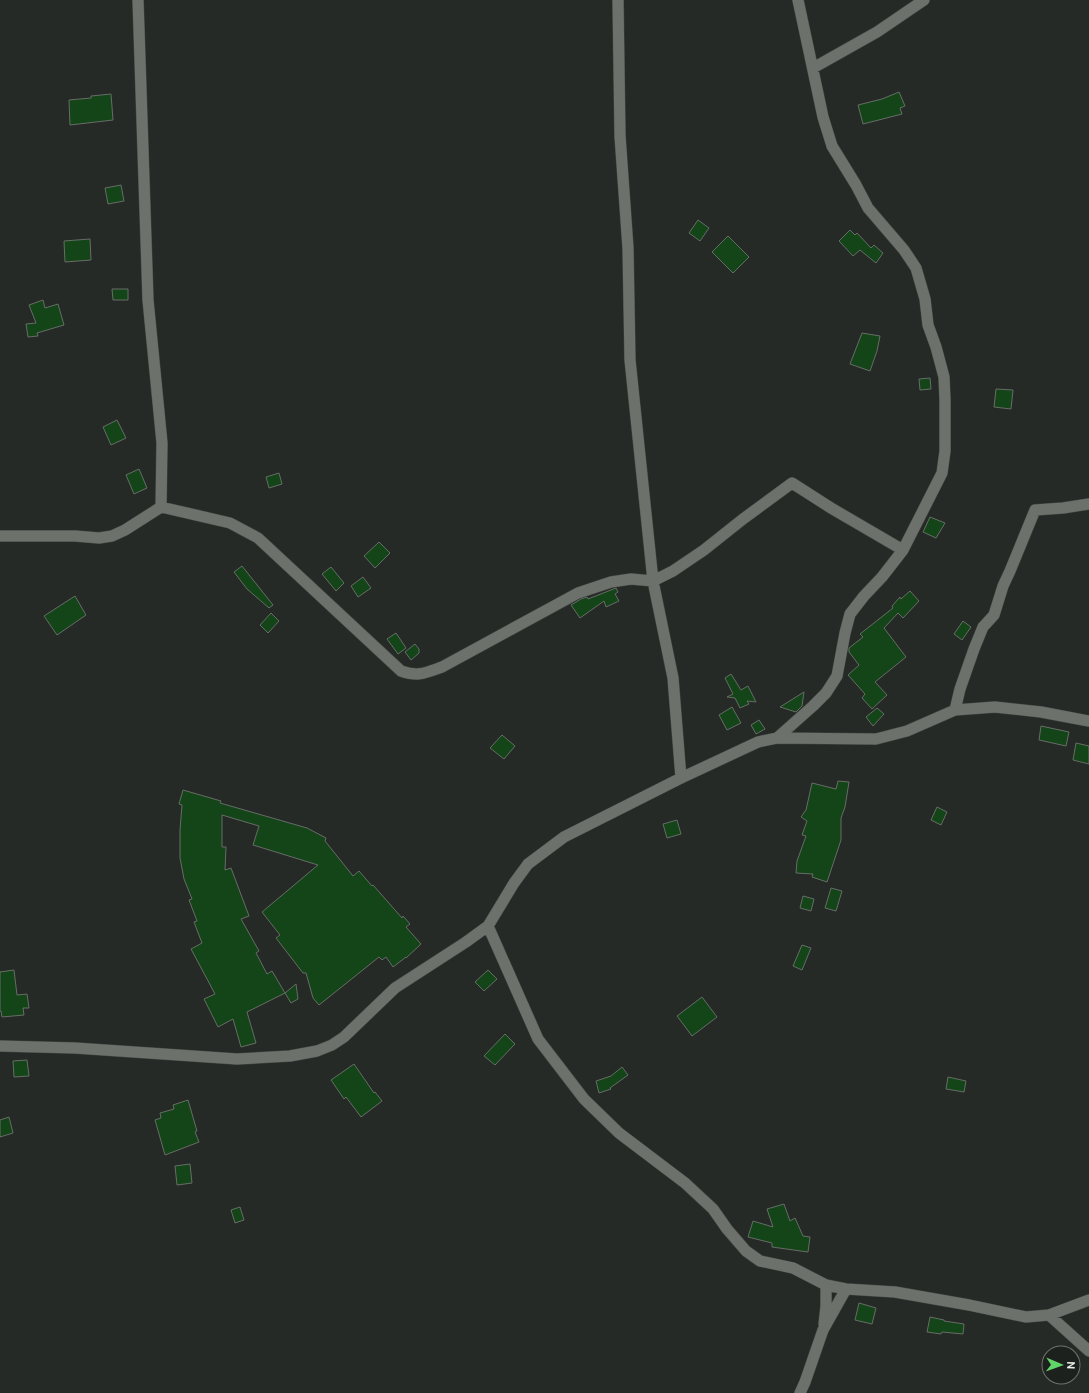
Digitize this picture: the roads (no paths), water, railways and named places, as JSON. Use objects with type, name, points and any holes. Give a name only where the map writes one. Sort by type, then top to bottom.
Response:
[{"type":"street","points":[[138,0],[148,300],[162,443],[161,507]]},
{"type":"street","points":[[618,0],[620,136],[628,248],[630,360],[653,581],[673,678],[681,778]]},
{"type":"street","points":[[777,738],[826,693],[837,676],[850,614],[903,550],[942,473],[945,451],[944,377],[928,326],[925,299],[916,268],[904,250],[868,208],[832,146],[823,117],[798,0]]},
{"type":"street","points":[[813,68],[877,32],[924,0]]},
{"type":"street","points":[[0,536],[75,536],[99,538],[112,536],[125,530],[161,507],[230,523],[258,538],[401,671],[412,675],[421,674],[442,667],[578,593],[612,582],[631,579],[653,581],[673,571],[704,550],[792,483],[831,508],[903,550]]},
{"type":"street","points":[[955,710],[960,688],[980,634],[983,627],[994,615],[1003,586],[1036,510],[1089,504]]},
{"type":"street","points":[[0,1046],[75,1048],[237,1059],[290,1056],[317,1051],[332,1045],[344,1037],[395,988],[488,926],[514,883],[528,864],[564,837],[681,778],[758,742],[777,738],[876,739],[907,731],[955,710],[995,707],[1041,712],[1089,721]]},
{"type":"street","points":[[488,926],[538,1039],[584,1099],[619,1133],[685,1183],[713,1209],[746,1252],[760,1260],[793,1268],[826,1285],[846,1289],[895,1292],[1026,1317],[1049,1316],[1089,1300]]},
{"type":"street","points":[[823,1330],[826,1306],[826,1285]]},
{"type":"street","points":[[800,1393],[823,1330],[846,1289]]},
{"type":"street","points":[[1049,1316],[1089,1351]]}]
